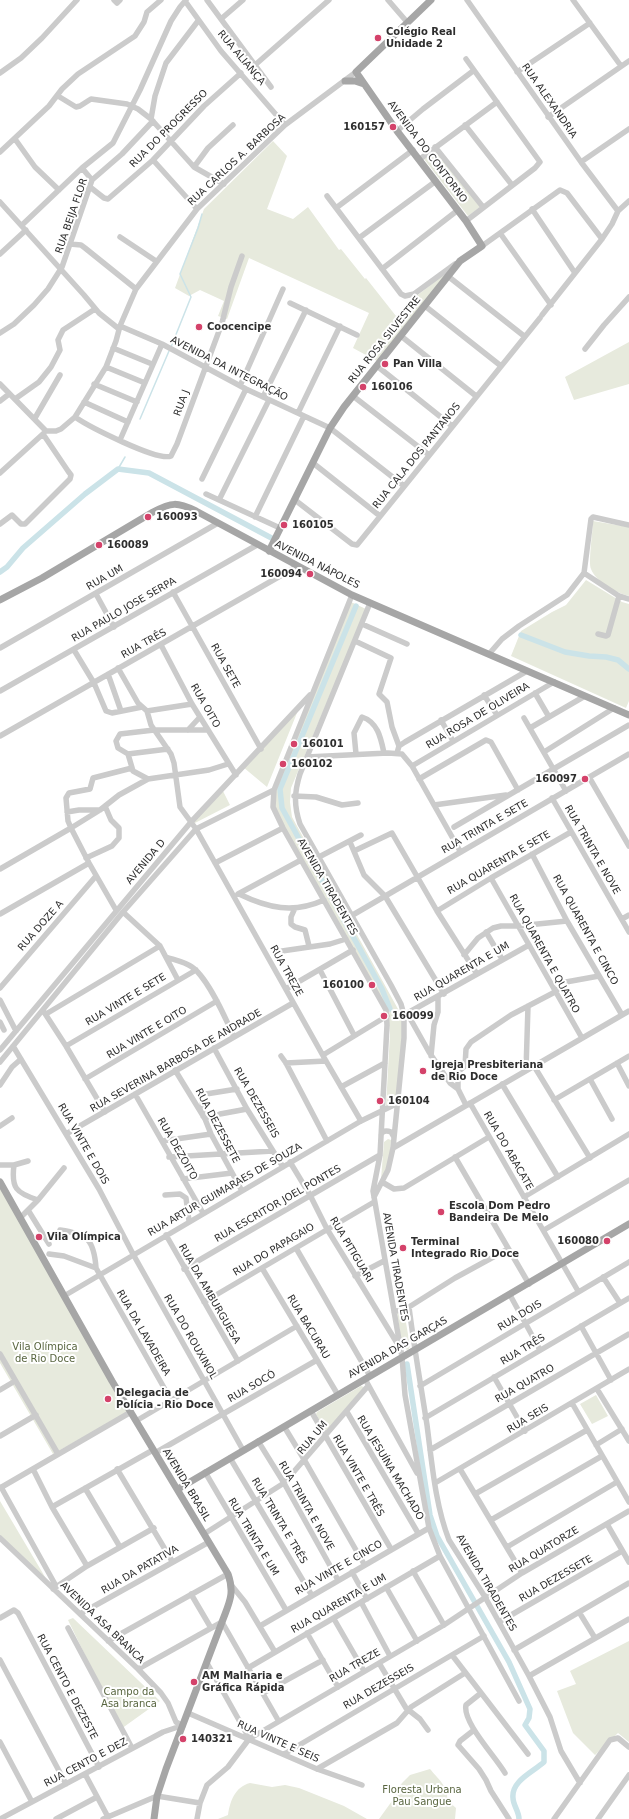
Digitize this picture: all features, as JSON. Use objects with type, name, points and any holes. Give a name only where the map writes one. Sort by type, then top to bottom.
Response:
[{"type":"main road","points":[[356,72],[430,0]]},
{"type":"main road","name":"AVENIDA DO CONTORNO","points":[[356,72],[397,131],[420,159],[466,221],[482,246]]},
{"type":"main road","points":[[345,80],[364,84]]},
{"type":"main road","name":"RUA ROSA SILVESTRE","points":[[270,549],[330,428],[353,396],[460,261],[482,246]]},
{"type":"main road","name":"AVENIDA NÁPOLES","points":[[0,600],[42,578],[153,512],[170,504],[183,505],[257,545],[270,549],[296,566],[352,595],[629,715]]},
{"type":"main road","name":"AVENIDA BRASIL","points":[[0,1182],[130,1412],[178,1489],[228,1574],[232,1586],[231,1598],[157,1796],[154,1819]]},
{"type":"main road","name":"AVENIDA DAS GARÇAS","points":[[178,1489],[204,1472],[284,1428],[629,1224]]},
{"type":"street","points":[[0,74],[21,58],[42,38],[77,0]]},
{"type":"street","points":[[0,152],[58,96],[62,89],[82,70],[98,62],[135,36],[144,22],[147,12],[161,0]]},
{"type":"street","points":[[0,254],[59,190],[82,168],[113,143],[176,12],[186,0]]},
{"type":"street","name":"RUA ALIANÇA","points":[[186,0],[198,21],[221,51],[285,125]]},
{"type":"street","points":[[207,0],[271,87]]},
{"type":"street","points":[[221,19],[243,0]]},
{"type":"street","points":[[255,65],[329,0]]},
{"type":"street","points":[[388,0],[407,22]]},
{"type":"street","name":"RUA ALEXANDRIA","points":[[467,0],[548,117],[618,210]]},
{"type":"street","points":[[573,0],[621,66]]},
{"type":"street","points":[[152,120],[155,96],[166,63],[198,21]]},
{"type":"street","points":[[518,72],[590,23]]},
{"type":"street","points":[[466,59],[473,71],[539,158],[539,165],[466,221]]},
{"type":"street","points":[[548,117],[629,61]]},
{"type":"street","points":[[397,131],[473,71]]},
{"type":"street","name":"RUA CARLOS A. BARBOSA","points":[[45,433],[61,429],[75,417],[94,384],[106,367],[119,328],[136,289],[197,209],[285,125],[356,72]]},
{"type":"street","name":"RUA DO PROGRESSO","points":[[90,187],[104,198],[108,199],[153,160],[170,140],[204,106],[241,73]]},
{"type":"street","points":[[58,96],[76,107],[91,99],[132,105],[152,120],[194,167],[224,184]]},
{"type":"street","points":[[420,159],[496,102]]},
{"type":"street","name":"RUA BEIJA FLOR","points":[[0,333],[14,324],[34,305],[48,289],[65,262],[92,180],[122,154],[152,120]]},
{"type":"street","points":[[194,167],[208,148],[233,125]]},
{"type":"street","points":[[465,126],[512,185]]},
{"type":"street","points":[[581,162],[629,129]]},
{"type":"street","points":[[15,139],[35,167],[59,190]]},
{"type":"street","points":[[435,148],[483,207]]},
{"type":"street","points":[[336,208],[413,150]]},
{"type":"street","points":[[153,160],[197,209]]},
{"type":"street","points":[[82,168],[92,180]]},
{"type":"street","points":[[359,238],[436,181]]},
{"type":"street","name":"RUA ROSA SILVESTRE","points":[[482,246],[560,190],[567,194],[602,239]]},
{"type":"street","points":[[327,196],[401,294],[409,296],[460,261]]},
{"type":"street","points":[[618,210],[629,201]]},
{"type":"street","name":"AVENIDA DA INTEGRAÇÃO","points":[[0,202],[24,227],[95,309],[119,328],[162,344],[243,388],[330,428],[404,486]]},
{"type":"street","points":[[618,210],[629,206]]},
{"type":"street","points":[[532,209],[576,273]]},
{"type":"street","points":[[382,269],[458,210]]},
{"type":"street","name":"RUA CALA DOS PANTANOS","points":[[295,500],[355,545],[361,542],[380,516],[576,273],[612,224],[618,210]]},
{"type":"street","points":[[500,233],[551,305]]},
{"type":"street","points":[[120,237],[156,261]]},
{"type":"street","points":[[70,244],[81,245],[136,289]]},
{"type":"street","name":"RUA J","points":[[75,417],[120,440],[157,456],[164,458],[171,456],[177,444],[222,323],[231,287],[242,256]]},
{"type":"street","points":[[448,277],[524,336]]},
{"type":"street","points":[[202,479],[243,388],[283,289]]},
{"type":"street","points":[[585,349],[629,296]]},
{"type":"street","points":[[290,302],[357,335]]},
{"type":"street","points":[[425,306],[501,366]]},
{"type":"street","points":[[15,399],[39,382],[52,367],[60,350],[58,340],[63,330],[95,309]]},
{"type":"street","points":[[219,500],[306,310]]},
{"type":"street","points":[[255,517],[340,326]]},
{"type":"street","points":[[401,336],[476,396]]},
{"type":"street","points":[[120,440],[162,344]]},
{"type":"street","points":[[113,348],[152,364]]},
{"type":"street","points":[[377,366],[452,426]]},
{"type":"street","points":[[106,367],[144,383]]},
{"type":"street","points":[[35,418],[60,375]]},
{"type":"street","points":[[0,384],[35,418],[71,476],[70,479],[25,524],[21,524],[12,515],[0,524]]},
{"type":"street","points":[[94,384],[137,402]]},
{"type":"street","points":[[0,401],[9,394]]},
{"type":"street","points":[[353,396],[429,455]]},
{"type":"street","points":[[84,402],[128,422]]},
{"type":"street","points":[[0,473],[45,433]]},
{"type":"street","points":[[313,463],[380,516]]},
{"type":"street","points":[[206,494],[280,528]]},
{"type":"street","points":[[489,654],[502,639],[519,626],[567,595],[584,573],[591,519],[593,517],[629,525]]},
{"type":"street","name":"RUA UM","points":[[0,648],[218,523]]},
{"type":"street","name":"RUA PAULO JOSE SERPA","points":[[0,691],[257,545]]},
{"type":"street","name":"RUA TRÊS","points":[[0,736],[296,566]]},
{"type":"street","points":[[584,573],[619,596],[629,599]]},
{"type":"street","name":"RUA SETE","points":[[173,592],[261,749]]},
{"type":"street","points":[[96,594],[114,627]]},
{"type":"street","name":"AVENIDA TIRADENTES","points":[[352,595],[274,790],[273,807],[282,828],[353,950],[387,1016],[380,1158],[373,1191],[384,1261],[402,1357],[405,1395],[429,1528],[440,1556],[472,1608],[484,1636],[519,1700]]},
{"type":"street","points":[[598,634],[608,635],[619,596]]},
{"type":"street","name":"AVENIDA TIRADENTES","points":[[370,603],[298,780],[294,796],[294,804],[300,824],[318,858],[406,1014],[393,1148],[388,1170],[374,1200]]},
{"type":"street","points":[[362,624],[407,644]]},
{"type":"street","points":[[355,641],[391,658],[379,695],[387,702],[392,727],[399,746],[397,753]]},
{"type":"street","name":"RUA OITO","points":[[160,645],[192,704],[236,775]]},
{"type":"street","points":[[74,650],[94,683],[105,709],[110,712],[142,707]]},
{"type":"street","points":[[118,668],[134,697],[142,707],[148,711],[192,704]]},
{"type":"street","name":"RUA ROSA DE OLIVEIRA","points":[[399,746],[441,720],[528,671]]},
{"type":"street","points":[[108,674],[121,711]]},
{"type":"street","name":"RUA ROSA DE OLIVEIRA","points":[[412,766],[554,682]]},
{"type":"street","name":"AVENIDA D","points":[[0,1062],[44,1012],[116,910],[191,822],[313,692]]},
{"type":"street","points":[[535,693],[549,717]]},
{"type":"street","points":[[484,696],[497,715]]},
{"type":"street","points":[[530,728],[585,696]]},
{"type":"street","points":[[544,752],[614,708]]},
{"type":"street","name":"RUA TREZE","points":[[148,711],[150,722],[154,730],[172,757],[180,808],[196,829],[237,895],[293,1003],[361,1121]]},
{"type":"street","points":[[188,730],[200,717]]},
{"type":"street","points":[[356,754],[354,733],[362,717],[370,722],[380,733],[384,753]]},
{"type":"street","points":[[524,718],[566,791]]},
{"type":"street","points":[[441,720],[454,741]]},
{"type":"street","name":"RUA TRINTA E SETE","points":[[454,827],[629,725]]},
{"type":"street","points":[[168,749],[128,754],[121,751],[117,744],[117,738],[120,734],[154,730],[208,730]]},
{"type":"street","points":[[419,779],[486,740],[491,742],[518,790]]},
{"type":"street","points":[[307,757],[384,753],[397,753],[404,756],[412,766],[460,851]]},
{"type":"street","points":[[128,754],[134,772],[148,779]]},
{"type":"street","name":"RUA TRINTA E SETE","points":[[351,916],[460,851],[629,754]]},
{"type":"street","points":[[0,869],[71,828],[103,808],[119,795],[148,779],[209,770],[228,764]]},
{"type":"street","points":[[116,910],[71,828],[66,798],[69,793],[90,789],[93,778],[132,768]]},
{"type":"street","points":[[589,777],[629,846]]},
{"type":"street","points":[[196,829],[274,790]]},
{"type":"street","points":[[434,805],[510,795]]},
{"type":"street","points":[[294,796],[316,797],[342,805],[358,802]]},
{"type":"street","name":"RUA TRINTA E NOVE","points":[[552,798],[629,932]]},
{"type":"street","points":[[68,812],[103,808]]},
{"type":"street","points":[[0,914],[112,846],[119,838],[119,828],[103,808]]},
{"type":"street","points":[[216,863],[282,828]]},
{"type":"street","name":"AVENIDA D","points":[[0,1050],[93,943],[123,912],[196,829]]},
{"type":"street","points":[[354,851],[392,832],[437,910],[477,974]]},
{"type":"street","name":"RUA QUARENTA E SETE","points":[[437,910],[571,832]]},
{"type":"street","points":[[318,858],[361,835]]},
{"type":"street","points":[[350,842],[364,875],[385,896],[444,994]]},
{"type":"street","name":"RUA QUARENTA E CINCO","points":[[532,854],[567,921],[622,1015]]},
{"type":"street","points":[[237,895],[301,860]]},
{"type":"street","name":"RUA DOZE A","points":[[0,988],[96,876]]},
{"type":"street","name":"RUA QUARENTA E QUATRO","points":[[491,878],[582,1038]]},
{"type":"street","points":[[237,895],[266,906],[295,908],[314,905],[324,900]]},
{"type":"street","points":[[295,908],[291,917],[291,924],[304,930],[309,946]]},
{"type":"street","points":[[123,912],[160,946],[178,980]]},
{"type":"street","points":[[622,919],[629,915]]},
{"type":"street","points":[[464,955],[486,932],[501,926],[518,926],[567,921]]},
{"type":"street","points":[[486,932],[502,959]]},
{"type":"street","points":[[282,951],[330,944],[346,939]]},
{"type":"street","name":"RUA QUARENTA E UM","points":[[406,1014],[529,945]]},
{"type":"street","points":[[105,1112],[44,1012],[160,946]]},
{"type":"street","points":[[286,989],[353,950]]},
{"type":"street","points":[[166,957],[186,964],[196,970],[217,1001],[234,1036]]},
{"type":"street","name":"RUA VINTE E SETE","points":[[66,1046],[196,970]]},
{"type":"street","points":[[320,970],[354,1035]]},
{"type":"street","points":[[458,1089],[458,1072],[465,1066],[466,1049],[470,1042],[528,1006],[555,992],[569,981],[599,976]]},
{"type":"street","points":[[431,1056],[434,1025],[438,1012],[438,997]]},
{"type":"street","points":[[0,1000],[16,1031]]},
{"type":"street","name":"RUA VINTE E OITO","points":[[85,1079],[217,1001]]},
{"type":"street","name":"RUA SEVERINA BARBOSA DE ANDRADE","points":[[66,1134],[293,1003]]},
{"type":"street","points":[[526,1070],[528,1006]]},
{"type":"street","points":[[393,1148],[629,1011]]},
{"type":"street","name":"RUA DO ABACATE","points":[[406,1014],[431,1056],[450,1083],[458,1089],[489,1137],[578,1291]]},
{"type":"street","points":[[323,1055],[387,1016]]},
{"type":"street","points":[[0,1022],[4,1030]]},
{"type":"street","name":"RUA VINTE E DOIS","points":[[13,1046],[98,1189],[133,1254]]},
{"type":"street","name":"RUA DEZESSEIS","points":[[214,1048],[247,1109],[283,1167]]},
{"type":"street","points":[[281,1056],[327,1141]]},
{"type":"street","points":[[554,1100],[629,1056]]},
{"type":"street","points":[[0,1085],[12,1067],[21,1059]]},
{"type":"street","points":[[286,1064],[326,1061]]},
{"type":"street","points":[[341,1087],[385,1063]]},
{"type":"street","points":[[616,1063],[629,1086]]},
{"type":"street","points":[[534,1066],[590,1158]]},
{"type":"street","name":"RUA DEZESSETE","points":[[175,1070],[204,1117],[211,1134],[242,1191]]},
{"type":"street","points":[[590,1079],[612,1119]]},
{"type":"street","points":[[502,1084],[558,1177]]},
{"type":"street","points":[[237,1089],[202,1096],[204,1117],[247,1109]]},
{"type":"street","name":"RUA DEZOITO","points":[[134,1094],[162,1141],[169,1157],[203,1213]]},
{"type":"street","name":"RUA ARTUR GUIMARAES DE SOUZA","points":[[64,1296],[290,1162],[361,1121],[398,1103]]},
{"type":"street","points":[[0,1126],[12,1118]]},
{"type":"street","points":[[380,1136],[382,1132],[387,1130],[391,1132],[394,1138]]},
{"type":"street","points":[[162,1141],[211,1134]]},
{"type":"street","points":[[524,1197],[629,1134]]},
{"type":"street","points":[[380,1158],[380,1174],[382,1182],[394,1189],[404,1188],[489,1137]]},
{"type":"street","points":[[169,1157],[273,1151]]},
{"type":"street","points":[[455,1157],[529,1284]]},
{"type":"street","name":"RUA ESCRITOR JOEL PONTES","points":[[184,1269],[310,1195],[380,1158]]},
{"type":"street","points":[[0,1165],[14,1165],[28,1161]]},
{"type":"street","name":"RUA PITIGUARI","points":[[290,1162],[310,1195],[327,1229],[400,1346]]},
{"type":"street","points":[[14,1165],[13,1176],[15,1188],[24,1195],[38,1200]]},
{"type":"street","points":[[20,1218],[38,1200],[64,1168]]},
{"type":"street","points":[[183,1179],[232,1173]]},
{"type":"street","points":[[544,1230],[629,1180]]},
{"type":"street","points":[[165,1195],[174,1194],[184,1196],[187,1201],[189,1221]]},
{"type":"street","name":"RUA DO PAPAGAIO","points":[[204,1302],[374,1200]]},
{"type":"street","points":[[28,1210],[49,1244]]},
{"type":"street","name":"RUA DA LAVADEIRA","points":[[60,1230],[80,1234],[89,1240],[93,1247],[96,1268],[100,1276],[171,1400]]},
{"type":"street","name":"RUA DA AMBURGUESA","points":[[166,1235],[184,1269],[238,1361]]},
{"type":"street","points":[[296,1248],[368,1377],[368,1386],[419,1476]]},
{"type":"street","points":[[394,1312],[410,1307],[455,1278],[508,1249]]},
{"type":"street","points":[[49,1254],[64,1256],[96,1268]]},
{"type":"street","name":"RUA DO ROUXINOL","points":[[133,1254],[243,1450]]},
{"type":"street","points":[[356,1276],[384,1261]]},
{"type":"street","name":"RUA DOIS","points":[[420,1386],[603,1276],[629,1262]]},
{"type":"street","name":"RUA BACURAU","points":[[262,1268],[338,1395]]},
{"type":"street","points":[[603,1276],[620,1303]]},
{"type":"street","points":[[510,1295],[540,1350]]},
{"type":"street","name":"RUA TRÊS","points":[[426,1418],[629,1298]]},
{"type":"street","name":"AVENIDA TIRADENTES","points":[[410,1307],[414,1350],[426,1418],[435,1483],[442,1519],[449,1540],[499,1622],[529,1676],[550,1717],[561,1751],[580,1783]]},
{"type":"street","points":[[136,1421],[297,1326]]},
{"type":"street","points":[[581,1326],[611,1380]]},
{"type":"street","name":"RUA QUATRO","points":[[430,1450],[629,1334]]},
{"type":"street","points":[[0,1354],[58,1454]]},
{"type":"street","name":"RUA SOCÓ","points":[[52,1507],[118,1469],[223,1414],[317,1360]]},
{"type":"street","name":"RUA SEIS","points":[[435,1483],[611,1380],[628,1372]]},
{"type":"street","points":[[494,1377],[525,1431]]},
{"type":"street","points":[[0,1390],[16,1381]]},
{"type":"street","name":"RUA UM","points":[[204,1534],[284,1484],[368,1386]]},
{"type":"street","points":[[597,1389],[629,1441]]},
{"type":"street","points":[[572,1403],[602,1456],[618,1482],[627,1493],[629,1502]]},
{"type":"street","name":"RUA VINTE E TRÊS","points":[[311,1411],[391,1549]]},
{"type":"street","points":[[130,1412],[0,1488],[55,1587],[87,1566],[154,1528]]},
{"type":"street","name":"RUA JESUÍNA MACHADO","points":[[347,1412],[418,1533]]},
{"type":"street","points":[[0,1436],[36,1416]]},
{"type":"street","points":[[284,1428],[305,1461],[364,1564]]},
{"type":"street","points":[[596,1445],[622,1429]]},
{"type":"street","points":[[475,1494],[587,1430]]},
{"type":"street","name":"RUA TRINTA E NOVE","points":[[258,1441],[338,1580]]},
{"type":"street","points":[[490,1520],[602,1456]]},
{"type":"street","name":"RUA TRINTA E TRÊS","points":[[230,1458],[311,1594]]},
{"type":"street","points":[[33,1469],[52,1507],[87,1566]]},
{"type":"street","points":[[118,1469],[172,1561]]},
{"type":"street","points":[[460,1469],[522,1573]]},
{"type":"street","name":"RUA TRINTA E UM","points":[[204,1472],[286,1610]]},
{"type":"street","points":[[507,1547],[618,1482]]},
{"type":"street","points":[[85,1488],[120,1547]]},
{"type":"street","name":"RUA QUATORZE","points":[[472,1608],[483,1598],[522,1573],[629,1511]]},
{"type":"street","points":[[607,1524],[629,1562]]},
{"type":"street","name":"RUA VINTE E CINCO","points":[[260,1626],[311,1594],[429,1528]]},
{"type":"street","name":"AVENIDA ASA BRANCA","points":[[0,1538],[55,1587],[108,1642],[138,1669],[161,1693],[168,1703],[176,1722],[182,1727]]},
{"type":"street","name":"RUA DA PATATIVA","points":[[80,1614],[172,1561],[209,1542]]},
{"type":"street","name":"RUA DEZESSETE","points":[[499,1622],[622,1551]]},
{"type":"street","name":"RUA QUARENTA E UM","points":[[248,1668],[440,1556]]},
{"type":"street","points":[[413,1571],[444,1625]]},
{"type":"street","points":[[352,1572],[367,1599]]},
{"type":"street","points":[[108,1642],[228,1574]]},
{"type":"street","points":[[514,1650],[629,1583]]},
{"type":"street","points":[[232,1586],[240,1594],[275,1652]]},
{"type":"street","points":[[386,1587],[417,1640]]},
{"type":"street","points":[[191,1594],[210,1628]]},
{"type":"street","points":[[361,1602],[390,1656]]},
{"type":"street","name":"RUA TREZE","points":[[197,1819],[200,1803],[207,1785],[228,1767],[249,1739],[278,1720],[472,1608]]},
{"type":"street","name":"RUA CENTO E DEZESTE","points":[[0,1618],[14,1610],[20,1617],[99,1766]]},
{"type":"street","points":[[579,1612],[595,1638]]},
{"type":"street","points":[[529,1676],[629,1618]]},
{"type":"street","points":[[334,1619],[364,1671]]},
{"type":"street","points":[[138,1669],[222,1622],[278,1720]]},
{"type":"street","points":[[68,1628],[132,1748]]},
{"type":"street","points":[[307,1633],[338,1686]]},
{"type":"street","name":"RUA DEZESSEIS","points":[[284,1754],[484,1636]]},
{"type":"street","points":[[452,1655],[528,1754]]},
{"type":"street","points":[[0,1660],[66,1784]]},
{"type":"street","points":[[263,1693],[323,1660]]},
{"type":"street","points":[[207,1663],[249,1739]]},
{"type":"street","points":[[379,1663],[408,1710],[420,1719],[428,1730]]},
{"type":"street","points":[[317,1769],[397,1723],[408,1710],[465,1673]]},
{"type":"street","points":[[481,1693],[466,1707],[470,1725],[505,1773]]},
{"type":"street","name":"RUA VINTE E SEIS","points":[[188,1713],[317,1769],[362,1785]]},
{"type":"street","name":"RUA CENTO E DEZ","points":[[0,1819],[170,1728],[182,1727]]},
{"type":"street","points":[[474,1730],[460,1740],[458,1745],[479,1769],[509,1819]]},
{"type":"street","points":[[554,1819],[610,1740],[618,1738],[629,1747]]},
{"type":"street","points":[[0,1742],[32,1802]]},
{"type":"street","points":[[85,1774],[106,1818],[157,1796],[200,1803]]},
{"type":"street","points":[[598,1819],[629,1775]]},
{"type":"street","points":[[56,1819],[97,1798]]},
{"type":"green space","points":[[273,141],[287,156],[267,209],[293,219],[308,207],[339,250],[341,249],[396,316],[409,307],[406,304],[454,267],[377,361],[353,348],[369,313],[249,258],[227,319],[218,316],[224,301],[200,290],[189,296],[175,288],[204,209]]},
{"type":"green space","points":[[436,150],[480,207],[468,216],[424,159]]},
{"type":"green space","points":[[629,342],[629,384],[574,400],[565,377]]},
{"type":"green space","points":[[593,521],[629,527],[629,596],[607,586],[597,578],[591,569],[590,554]]},
{"type":"green space","points":[[586,580],[622,602],[629,604],[629,701],[626,708],[511,656],[521,631],[566,605]]},
{"type":"green space","points":[[351,602],[366,609],[291,788],[290,802],[292,817],[398,1009],[404,1027],[397,1099],[386,1106],[390,1034],[388,1013],[275,812],[274,794]]},
{"type":"green space","points":[[299,708],[267,787],[243,767]]},
{"type":"green space","points":[[223,791],[230,805],[191,825]]},
{"type":"green space","points":[[388,1139],[391,1140],[389,1167],[381,1179],[384,1142]]},
{"type":"green space","name":"Vila Olímpica de Rio Doce","points":[[0,1185],[130,1411],[53,1454],[0,1363]]},
{"type":"green space","points":[[404,1311],[410,1346],[407,1350],[402,1345],[397,1313]]},
{"type":"green space","points":[[361,1386],[364,1387],[326,1433],[316,1414],[317,1412]]},
{"type":"green space","points":[[596,1395],[608,1416],[592,1424],[580,1404]]},
{"type":"green space","points":[[0,1501],[48,1582],[0,1538]]},
{"type":"green space","name":"Campo da Asa branca","points":[[73,1618],[160,1701],[121,1729],[68,1620]]},
{"type":"green space","points":[[629,1641],[629,1742],[618,1733],[595,1755],[573,1733],[557,1691],[576,1684],[570,1671]]},
{"type":"green space","name":"Floresta Urbana Pau Sangue","points":[[430,1769],[445,1787],[447,1800],[456,1808],[455,1819],[379,1819],[392,1801],[394,1792],[410,1775]]},
{"type":"green space","name":"Floresta Urbana Pau Sangue","points":[[250,1783],[272,1787],[285,1785],[299,1788],[344,1806],[367,1819],[218,1819],[228,1815],[234,1795],[245,1785]]},
{"type":"waterway","points":[[171,347],[191,297],[180,274],[202,214]]},
{"type":"waterway","points":[[140,419],[169,351]]},
{"type":"waterway","points":[[118,469],[125,457]]},
{"type":"waterway","points":[[0,572],[7,567],[23,548],[85,494],[118,469],[149,473],[279,542]]},
{"type":"waterway","points":[[356,606],[280,789],[282,808],[382,989],[390,1009]]},
{"type":"waterway","points":[[521,635],[565,652],[618,660],[629,669]]},
{"type":"waterway","points":[[407,1364],[430,1515],[437,1536],[509,1662],[530,1709],[529,1718],[525,1725],[544,1751],[544,1762],[524,1777],[515,1787],[513,1792],[513,1801],[519,1819]]},
{"type":"place","name":"Colégio Real Unidade 2","points":[[378,38]]},
{"type":"place","name":"160157","points":[[393,127]]},
{"type":"place","name":"Coocencipe","points":[[199,327]]},
{"type":"place","name":"Pan Villa","points":[[385,364]]},
{"type":"place","name":"160106","points":[[363,387]]},
{"type":"place","name":"160093","points":[[148,517]]},
{"type":"place","name":"160105","points":[[284,525]]},
{"type":"place","name":"160089","points":[[99,545]]},
{"type":"place","name":"160094","points":[[310,574]]},
{"type":"place","name":"160101","points":[[294,744]]},
{"type":"place","name":"160102","points":[[283,764]]},
{"type":"place","name":"160097","points":[[585,779]]},
{"type":"place","name":"160100","points":[[372,985]]},
{"type":"place","name":"160099","points":[[384,1016]]},
{"type":"place","name":"Igreja Presbiteriana de Rio Doce","points":[[423,1071]]},
{"type":"place","name":"160104","points":[[380,1101]]},
{"type":"place","name":"Escola Dom Pedro Bandeira De Melo","points":[[441,1212]]},
{"type":"place","name":"Vila Olímpica","points":[[39,1237]]},
{"type":"place","name":"160080","points":[[607,1241]]},
{"type":"place","name":"Terminal Integrado Rio Doce","points":[[403,1248]]},
{"type":"place","name":"Delegacia de Polícia - Rio Doce","points":[[108,1399]]},
{"type":"place","name":"AM Malharia e Gráfica Rápida","points":[[194,1682]]},
{"type":"place","name":"140321","points":[[183,1739]]}]
